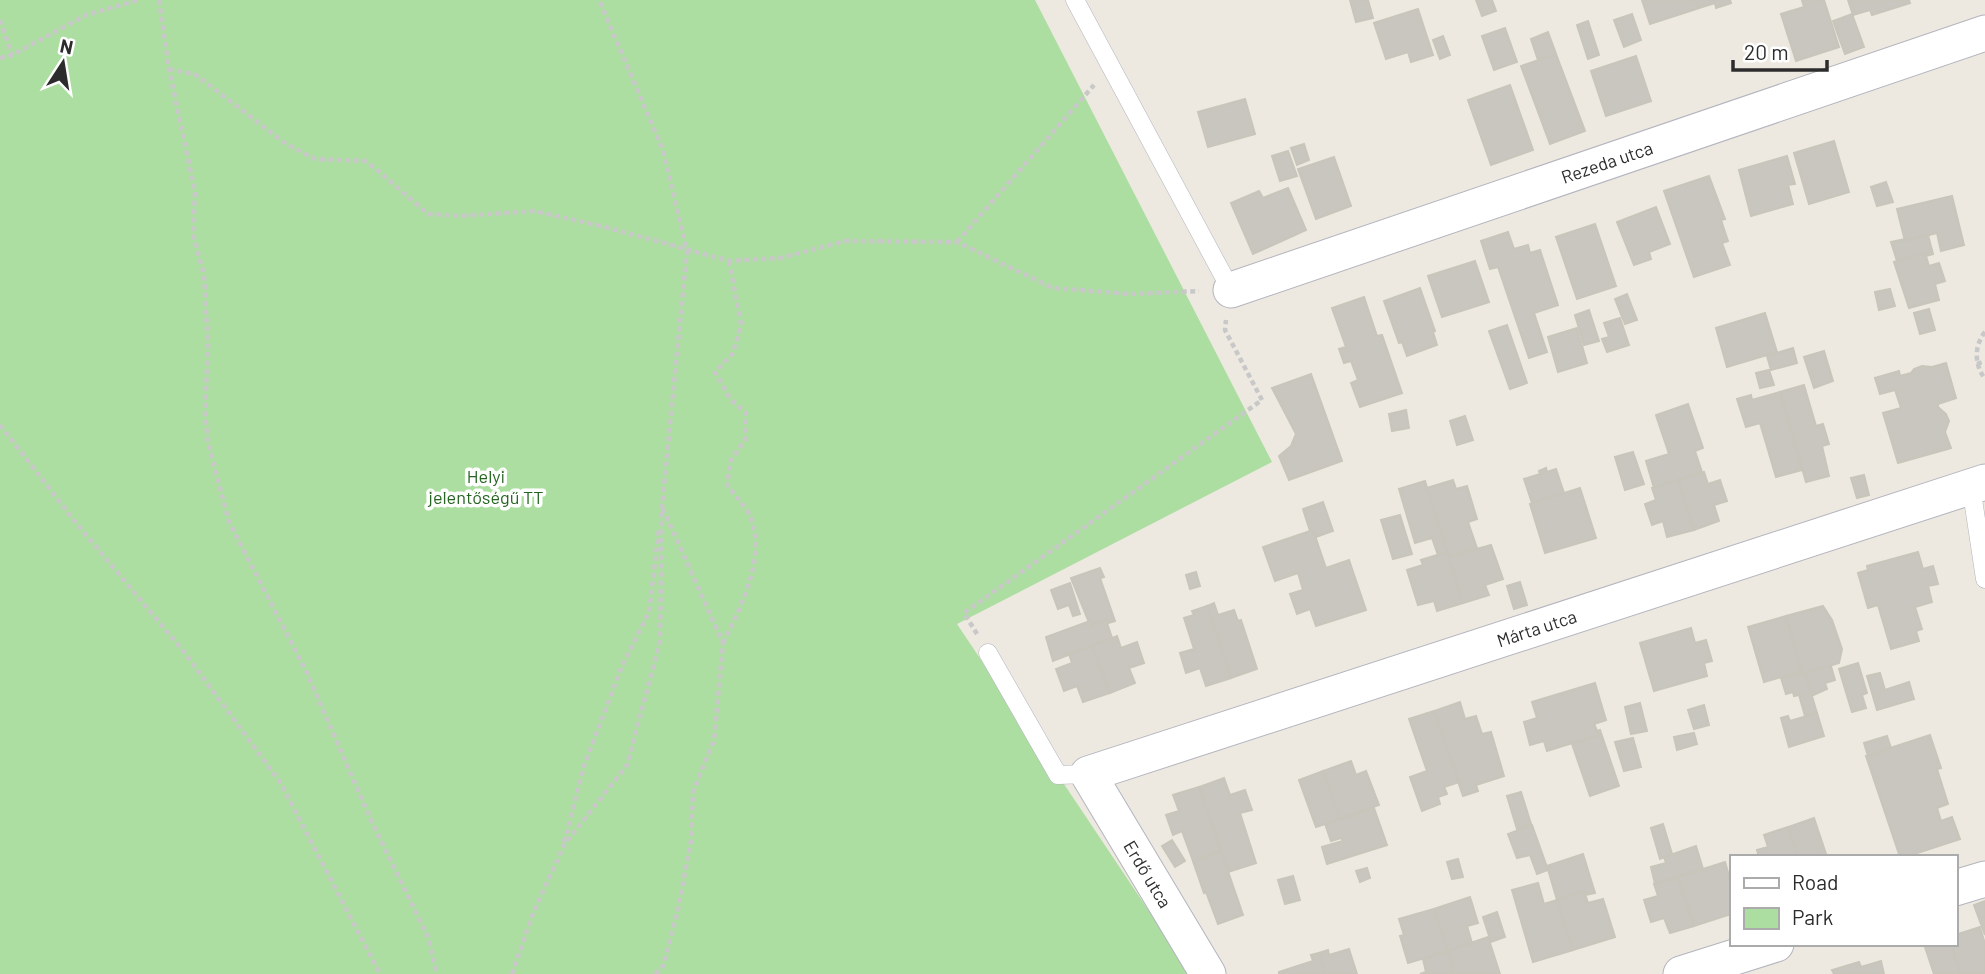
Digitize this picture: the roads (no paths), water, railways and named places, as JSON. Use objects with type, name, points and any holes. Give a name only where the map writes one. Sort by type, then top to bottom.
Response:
[{"type":"street","name":"Rezeda utca","points":[[1231,290],[1985,33]]},
{"type":"street","name":"Márta utca","points":[[1088,774],[1978,484]]},
{"type":"street","name":"Erdő utca","points":[[1088,774],[1208,974]]},
{"type":"street","points":[[1957,887],[1985,878]]},
{"type":"street","points":[[1681,974],[1770,946]]},
{"type":"lane","points":[[1075,0],[1231,290]]},
{"type":"lane","points":[[1978,484],[1985,579]]},
{"type":"lane","points":[[988,653],[1058,775],[1088,774]]},
{"type":"park label","name":"Helyi jelentőségű TT","points":[[486,486]]}]
